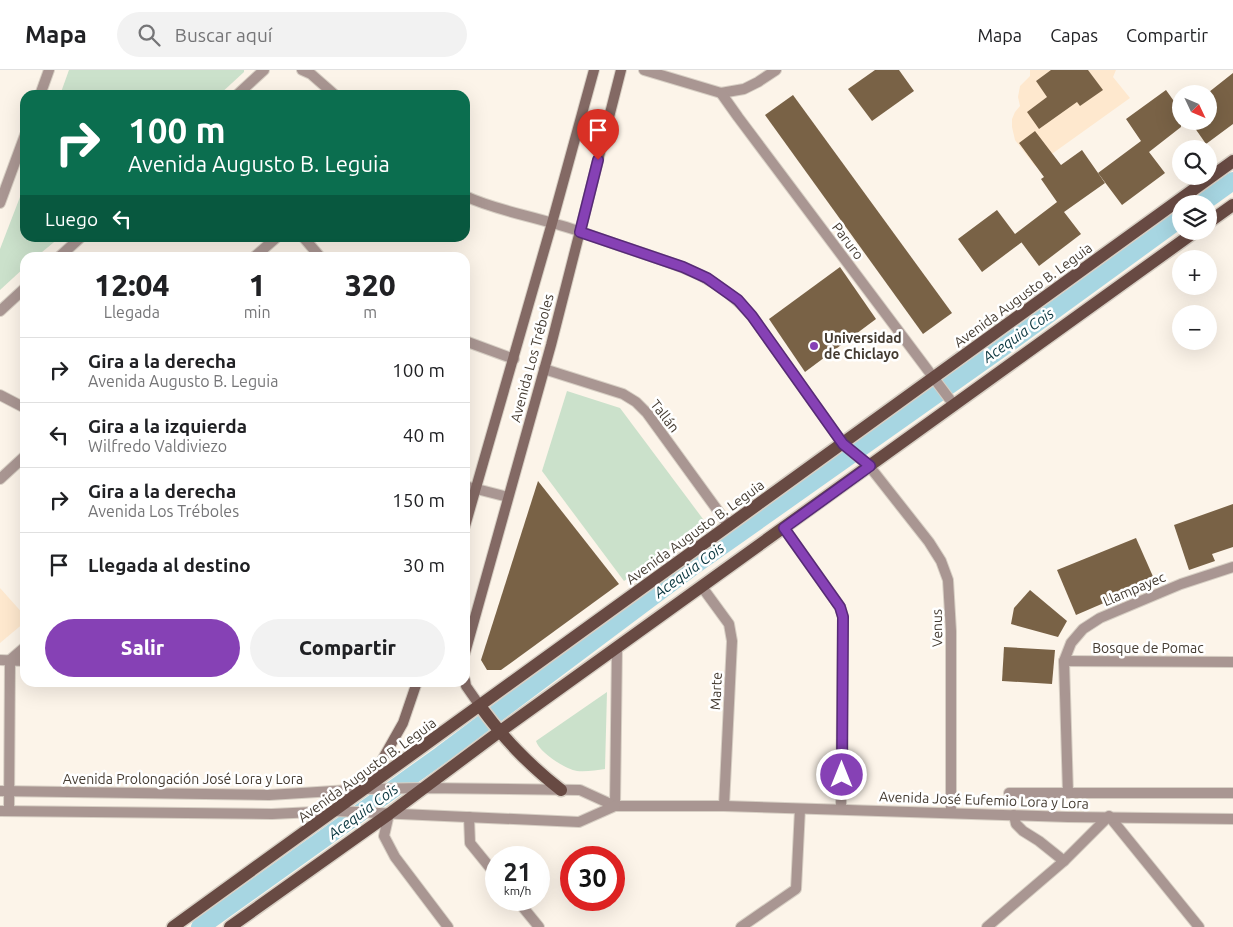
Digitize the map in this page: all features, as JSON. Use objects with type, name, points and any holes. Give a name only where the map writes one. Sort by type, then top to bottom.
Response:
[{"type":"main road","name":"Avenida Los Tréboles","points":[[470,510],[594,70]]},
{"type":"main road","name":"Avenida Los Tréboles","points":[[470,635],[544,369],[621,70]]},
{"type":"main road","name":"Avenida Augusto B. Leguia","points":[[174,927],[844,445],[1233,161]]},
{"type":"main road","points":[[1217,216],[1233,205]]},
{"type":"main road","points":[[236,925],[425,788],[499,731],[1183,240]]},
{"type":"main road","points":[[367,789],[403,723],[415,687]]},
{"type":"main road","points":[[467,687],[499,731],[532,766],[561,790]]},
{"type":"street","points":[[42,90],[49,70]]},
{"type":"street","points":[[242,90],[264,70]]},
{"type":"street","points":[[302,70],[311,74],[329,90]]},
{"type":"street","points":[[644,70],[721,93],[744,89],[776,70]]},
{"type":"street","name":"Paruro","points":[[721,93],[953,404]]},
{"type":"street","points":[[0,203],[20,149]]},
{"type":"street","name":"Venus","points":[[470,198],[513,214],[580,232],[683,267],[707,278],[738,300],[752,316],[844,445],[870,466],[929,542],[941,561],[948,580],[951,631],[951,813]]},
{"type":"street","points":[[65,252],[76,242]]},
{"type":"street","points":[[260,252],[271,242]]},
{"type":"street","points":[[307,242],[316,252]]},
{"type":"street","points":[[0,311],[20,293]]},
{"type":"street","points":[[470,343],[514,359]]},
{"type":"street","name":"Tallán","points":[[544,369],[623,394],[636,402],[647,413],[729,526]]},
{"type":"street","points":[[0,396],[20,406]]},
{"type":"street","points":[[0,479],[20,461]]},
{"type":"street","points":[[470,487],[508,497]]},
{"type":"street","points":[[784,528],[840,607],[843,617],[841,809]]},
{"type":"street","name":"Llampayec","points":[[1064,661],[1071,643],[1083,629],[1100,618],[1180,584],[1233,567]]},
{"type":"street","name":"Marte","points":[[702,587],[729,624],[732,640],[724,806]]},
{"type":"street","points":[[615,806],[617,648]]},
{"type":"street","points":[[5,660],[20,650]]},
{"type":"street","points":[[5,660],[20,660]]},
{"type":"street","points":[[5,660],[4,811],[272,814],[336,812],[388,814],[384,836],[395,857],[448,927]]},
{"type":"street","points":[[1064,661],[1068,793]]},
{"type":"street","name":"Bosque de Pomac","points":[[1064,661],[1233,662]]},
{"type":"street","name":"Avenida José Eufemio Lora y Lora","points":[[425,788],[580,790],[615,806]]},
{"type":"street","name":"Avenida Prolongación José Lora y Lora","points":[[5,791],[269,795],[367,789],[425,788]]},
{"type":"street","points":[[1008,793],[1233,793]]},
{"type":"street","name":"Avenida José Eufemio Lora y Lora","points":[[388,814],[579,822],[615,806],[724,806],[1014,815],[1233,819]]},
{"type":"street","points":[[741,927],[796,889],[800,809]]},
{"type":"street","points":[[1014,815],[1016,824],[1023,831],[1039,841],[1064,862]]},
{"type":"street","points":[[987,927],[1064,862],[1109,816],[1200,927]]},
{"type":"street","points":[[469,817],[470,843],[485,861]]},
{"type":"street","points":[[526,911],[539,927]]},
{"type":"shaded area","points":[[1030,70],[1116,70],[1113,77],[1130,98],[1035,166],[1015,140],[1012,127],[1012,119],[1020,106],[1018,97],[1020,86],[1030,76]]},
{"type":"shaded area","points":[[0,588],[20,610],[20,626],[0,643]]},
{"type":"green space","points":[[69,70],[244,70],[224,90],[62,90]]},
{"type":"green space","points":[[20,197],[20,242],[54,242],[42,252],[20,252],[20,272],[0,290],[0,249]]},
{"type":"green space","points":[[567,391],[620,408],[706,523],[624,581],[542,471]]},
{"type":"green space","points":[[607,692],[605,769],[572,770],[542,750],[536,741]]},
{"type":"building","points":[[875,70],[899,70],[914,91],[872,121],[848,89]]},
{"type":"building","points":[[1051,70],[1088,70],[1103,90],[1080,106],[1077,102],[1039,129],[1027,112],[1047,97],[1036,81]]},
{"type":"building","points":[[1233,73],[1233,124],[1211,140],[1203,140],[1196,130],[1218,130],[1218,85]]},
{"type":"building","points":[[1166,90],[1172,98],[1172,130],[1177,130],[1149,152],[1165,173],[1122,205],[1098,173],[1141,141],[1126,119]]},
{"type":"building","points":[[793,95],[952,313],[923,334],[765,115]]},
{"type":"building","points":[[1035,131],[1061,165],[1082,150],[1105,183],[1064,212],[1081,234],[1039,266],[1021,242],[982,272],[958,239],[997,210],[1015,234],[1057,202],[1041,179],[1044,177],[1019,143]]},
{"type":"building","name":"Universidad de Chiclayo","points":[[840,267],[876,319],[805,372],[769,319]]},
{"type":"building","points":[[538,481],[619,584],[501,670],[487,670],[481,660]]},
{"type":"building","points":[[1233,504],[1233,547],[1212,554],[1215,561],[1189,570],[1174,525]]},
{"type":"building","points":[[1136,538],[1155,581],[1076,615],[1057,570]]},
{"type":"building","points":[[1030,590],[1067,621],[1058,637],[1011,624],[1014,608]]},
{"type":"building","points":[[1004,647],[1055,650],[1052,684],[1002,681]]},
{"type":"waterway","name":"Acequia Cois","points":[[1214,195],[1233,181]]},
{"type":"waterway","name":"Acequia Cois","points":[[200,927],[441,755],[692,567],[1002,348],[1172,225]]},
{"type":"place","name":"Universidad de Chiclayo","points":[[814,346]]},
{"type":"route","points":[[598,160],[580,232],[683,267],[707,278],[738,300],[752,316],[843,444],[870,466],[784,528],[840,607],[843,617],[842,775]]}]
